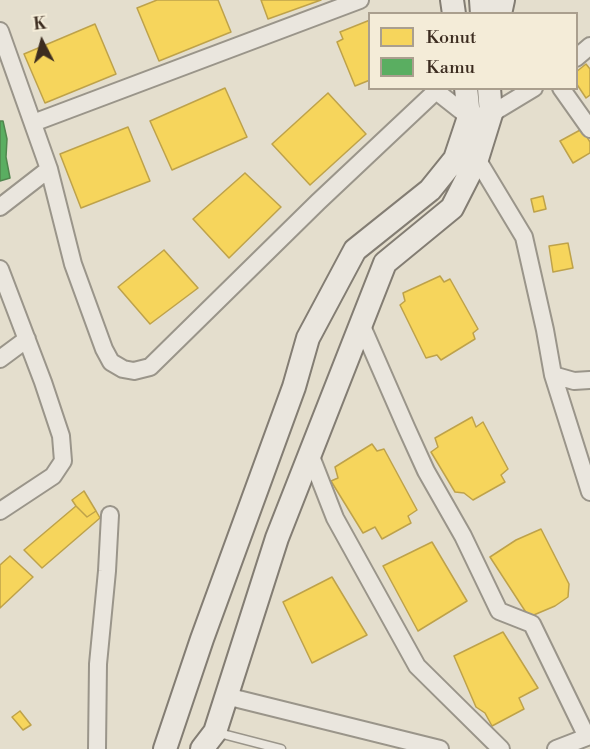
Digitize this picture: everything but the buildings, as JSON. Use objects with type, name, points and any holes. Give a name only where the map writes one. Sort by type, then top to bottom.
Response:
[{"type":"main road","points":[[208,741],[226,696],[277,538],[385,263],[452,208],[477,159],[480,116],[467,90]]},
{"type":"main road","points":[[165,749],[202,639],[294,387],[308,338],[356,250],[430,190],[455,159],[480,116],[488,90]]},
{"type":"street","points":[[33,123],[360,0]]},
{"type":"street","points":[[0,31],[49,169],[73,264],[104,349],[111,362],[123,369],[134,371],[150,367],[318,202],[436,91],[480,116],[530,90]]},
{"type":"street","points":[[578,56],[590,46]]},
{"type":"street","points":[[562,90],[590,129]]},
{"type":"street","points":[[477,159],[524,237],[553,375],[590,492]]},
{"type":"street","points":[[0,207],[49,169]]},
{"type":"street","points":[[0,269],[43,381],[61,436],[63,461],[53,476],[0,511]]},
{"type":"street","points":[[361,324],[426,471],[463,536],[499,611],[532,624],[589,735],[556,749]]},
{"type":"street","points":[[0,359],[27,339]]},
{"type":"street","points":[[553,375],[574,381],[590,380]]},
{"type":"street","points":[[310,454],[335,518],[417,666],[501,749]]},
{"type":"street","points":[[97,749],[98,664],[110,515]]},
{"type":"street","points":[[226,696],[440,749]]},
{"type":"lane","points":[[208,741],[281,749]]}]
